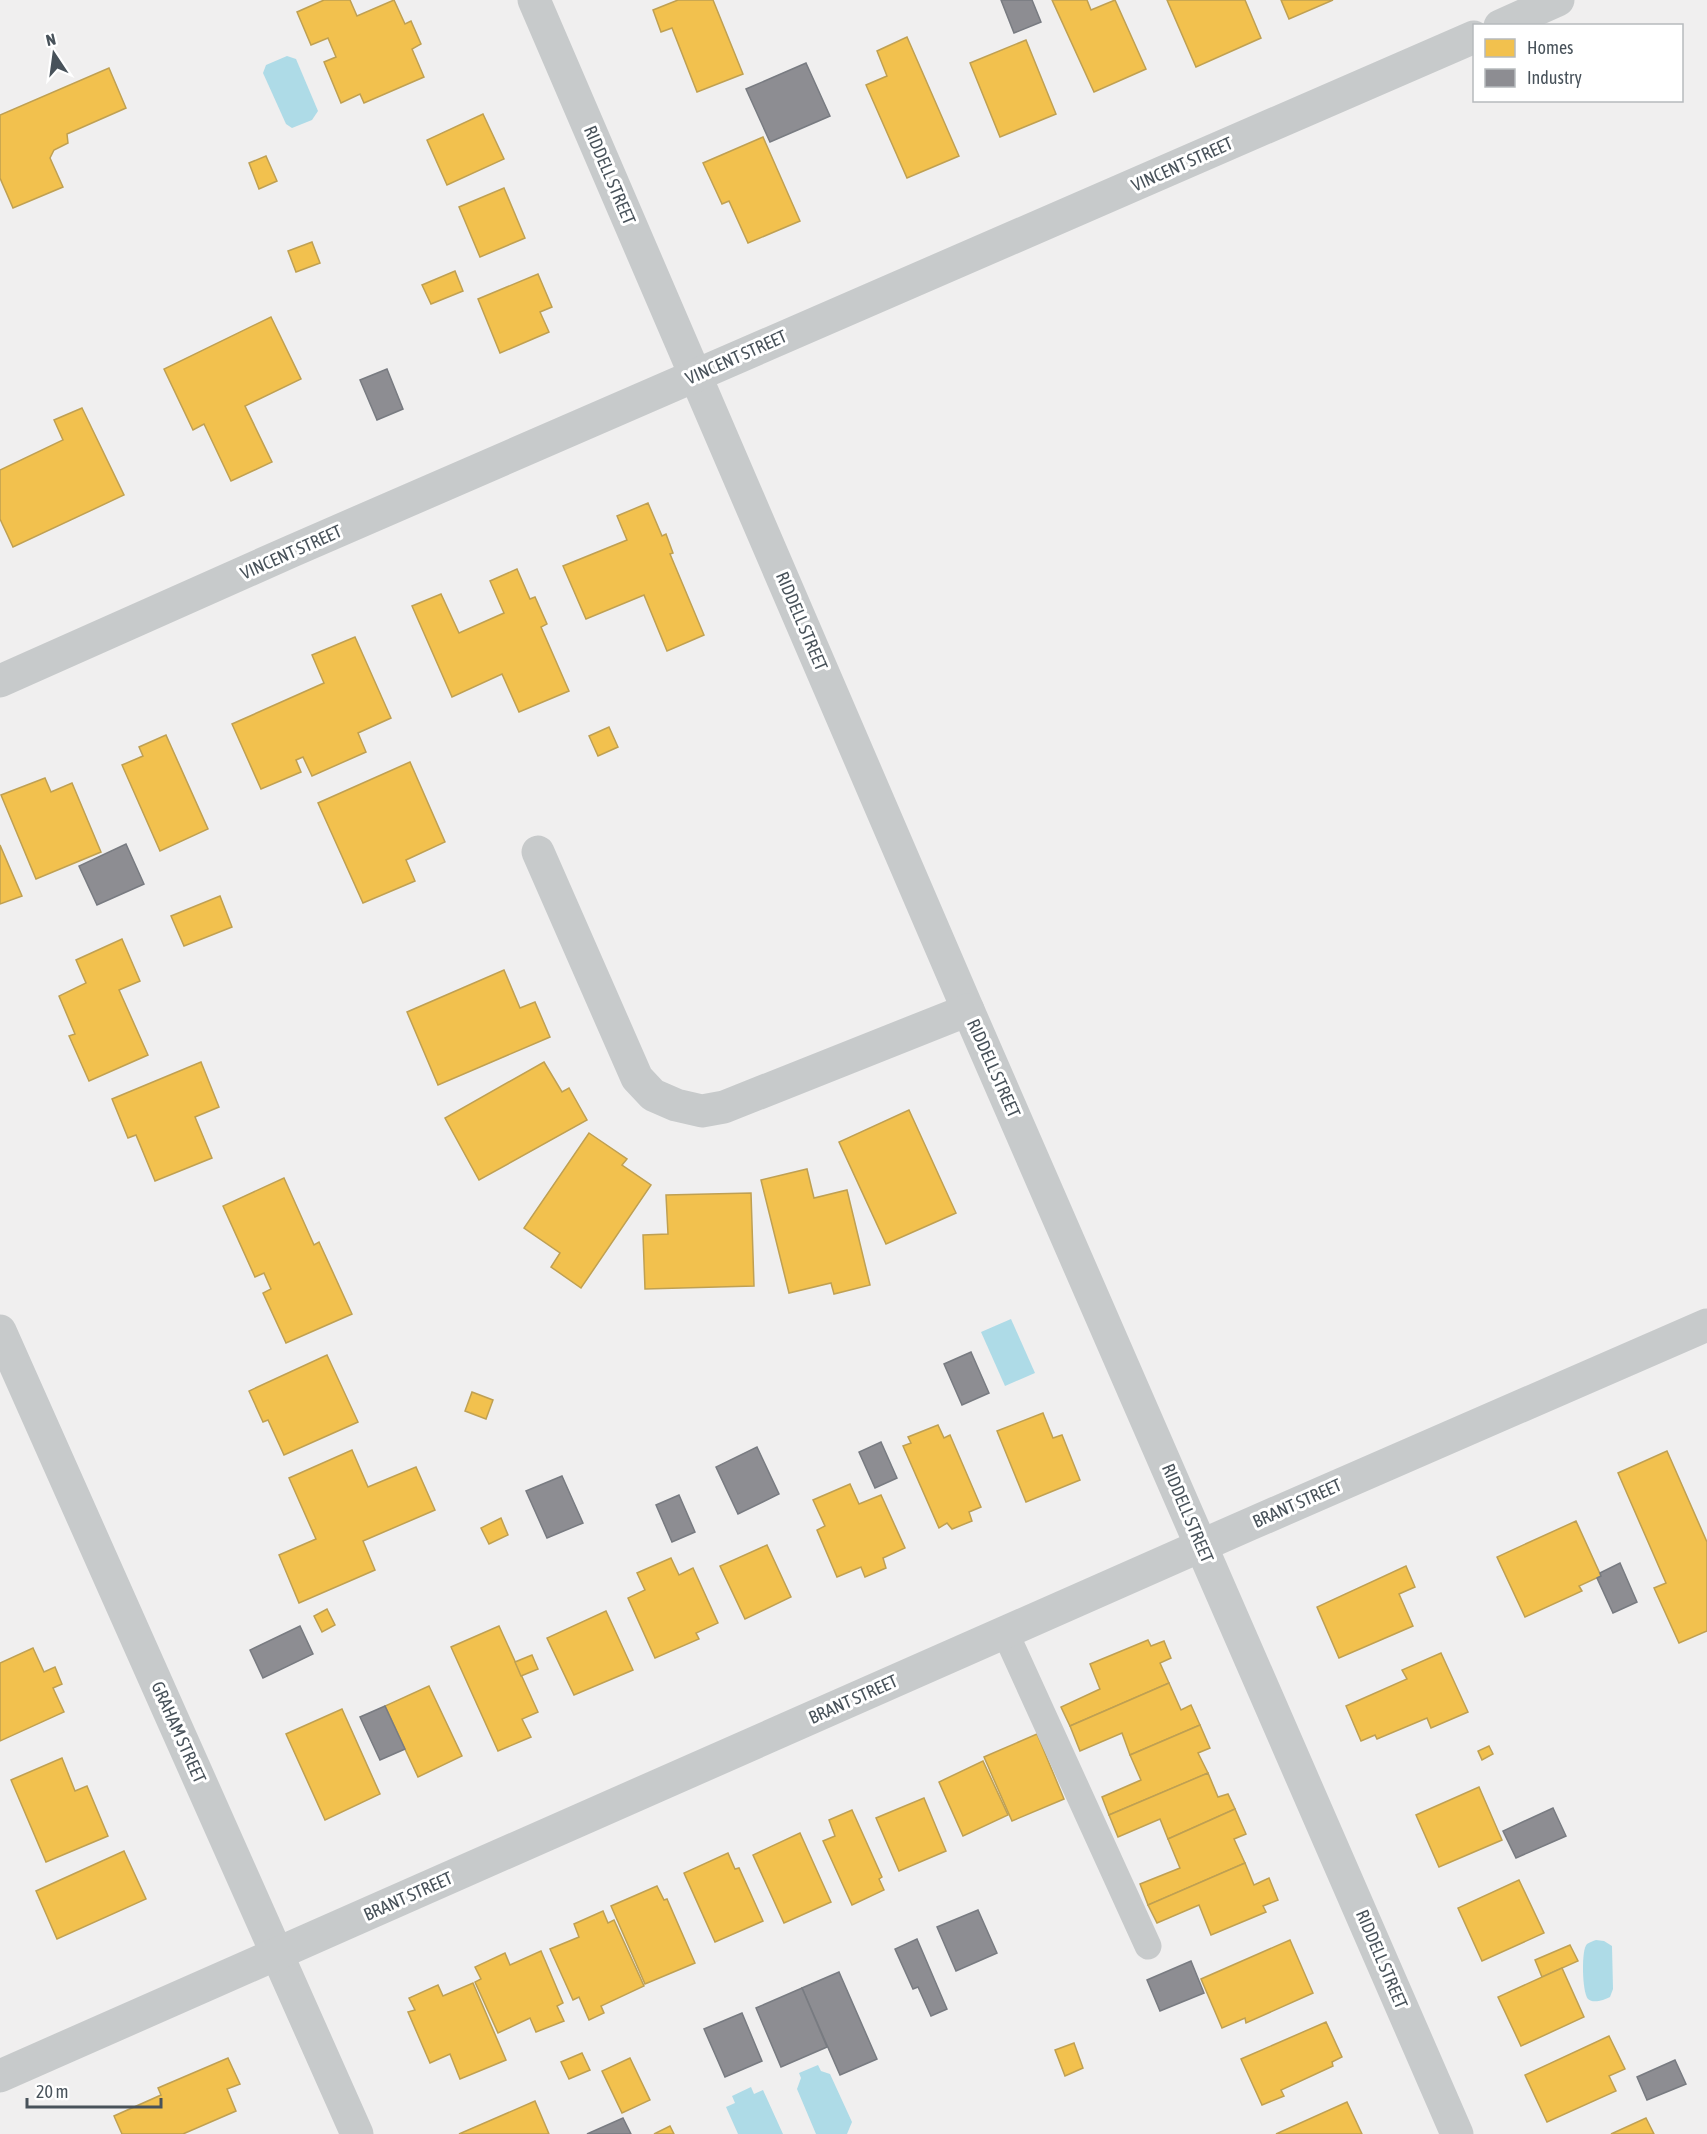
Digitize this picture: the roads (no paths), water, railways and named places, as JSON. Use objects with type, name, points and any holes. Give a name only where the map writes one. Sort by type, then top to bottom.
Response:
[{"type":"street","name":"RIDDELL STREET","points":[[534,0],[697,374],[968,1010],[1457,2134]]},
{"type":"street","points":[[1504,24],[1558,0]]},
{"type":"street","name":"VINCENT STREET","points":[[0,681],[697,374],[1473,37]]},
{"type":"street","points":[[538,852],[637,1078],[653,1095],[676,1105],[702,1112],[724,1107],[968,1010]]},
{"type":"street","name":"BRANT STREET","points":[[0,2076],[1202,1545],[1707,1325]]},
{"type":"street","name":"GRAHAM STREET","points":[[0,1330],[357,2134]]},
{"type":"lane","points":[[1005,1632],[1148,1946]]},
{"type":"water","points":[[287,56],[296,59],[318,111],[312,120],[292,128],[286,124],[263,73],[266,65]]},
{"type":"water","points":[[1011,1319],[1035,1373],[1005,1386],[981,1332]]},
{"type":"water","points":[[1596,1940],[1604,1941],[1612,1946],[1613,1989],[1610,1997],[1596,2001],[1588,1999],[1586,1995],[1583,1971],[1585,1948],[1587,1944]]},
{"type":"water","points":[[818,2065],[821,2071],[830,2074],[852,2122],[847,2134],[816,2134],[797,2089],[801,2078],[799,2073]]},
{"type":"water","points":[[751,2087],[754,2094],[763,2090],[783,2134],[738,2134],[726,2107],[735,2103],[732,2096]]}]
